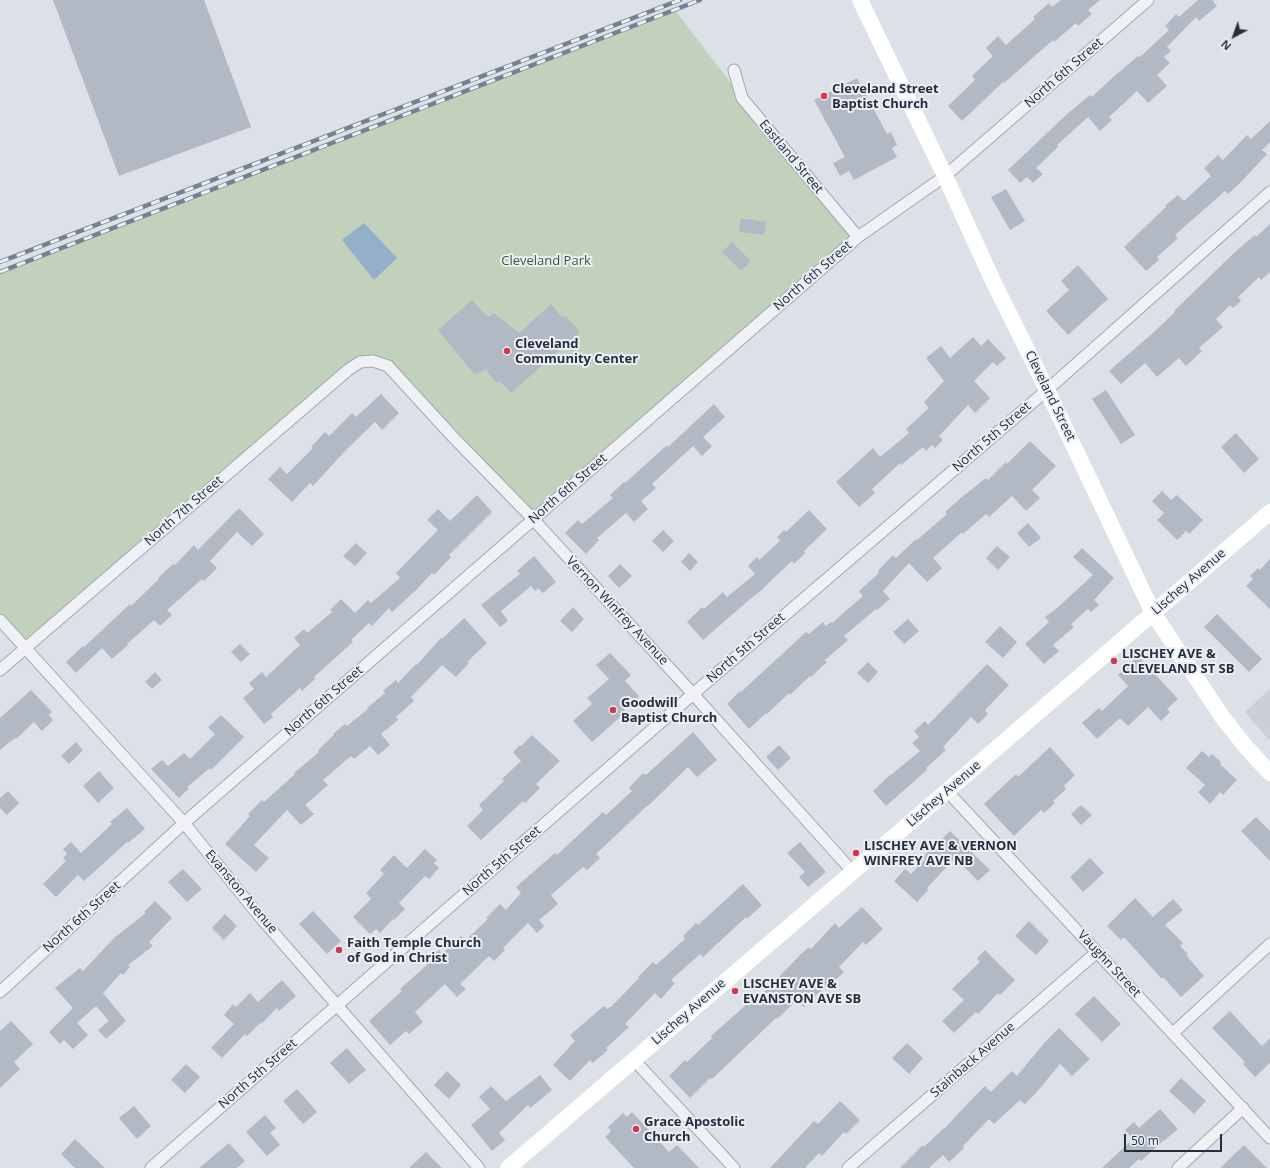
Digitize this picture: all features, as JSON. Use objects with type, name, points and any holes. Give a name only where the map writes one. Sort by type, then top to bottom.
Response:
[{"type":"street","name":"Cleveland Street","points":[[860,0],[945,176],[992,279],[1047,390],[1153,613],[1223,718],[1246,747],[1270,773]]},
{"type":"street","name":"North 6th Street","points":[[0,992],[184,824],[858,237],[945,176],[1148,0]]},
{"type":"street","name":"Eastland Street","points":[[734,70],[742,98],[858,237]]},
{"type":"street","name":"North 5th Street","points":[[151,1168],[693,694],[1047,390],[1270,192]]},
{"type":"street","name":"Vernon Winfrey Avenue","points":[[373,361],[388,366],[453,437],[533,519],[853,872]]},
{"type":"street","name":"North 7th Street","points":[[0,670],[348,370],[360,362],[373,361]]},
{"type":"street","name":"Lischey Avenue","points":[[508,1168],[1270,512]]},
{"type":"street","name":"Evanston Avenue","points":[[0,620],[184,824],[260,916],[479,1168]]},
{"type":"street","name":"Vaughn Street","points":[[947,791],[1270,1138]]},
{"type":"street","points":[[1173,1033],[1270,944]]},
{"type":"street","name":"Stainback Avenue","points":[[848,1168],[1097,952]]},
{"type":"street","points":[[634,1060],[734,1168]]},
{"type":"street","points":[[1178,1168],[1243,1108]]},
{"type":"shaded area","points":[[1270,689],[1270,741],[1245,712]]},
{"type":"green space","name":"Cleveland Park","points":[[675,10],[742,98],[858,237],[533,519],[388,366],[366,365],[348,370],[25,648],[0,621],[0,272]]},
{"type":"water","points":[[364,223],[397,258],[374,280],[342,240]]},
{"type":"building","points":[[53,0],[204,0],[251,127],[119,176]]},
{"type":"building","points":[[1061,0],[1100,0],[1088,10],[1092,14],[1078,26],[1076,23],[1054,42],[1053,40],[1004,83],[1003,82],[962,121],[948,106],[975,80],[972,76],[993,56],[986,48],[998,36],[1006,45],[1035,19],[1033,17],[1049,3],[1052,7]]},
{"type":"building","points":[[1198,0],[1212,0],[1217,6],[1199,21],[1196,17],[1167,47],[1171,51],[1164,57],[1170,63],[1157,75],[1167,86],[1148,103],[1137,91],[1109,117],[1112,120],[1100,131],[1088,117],[1057,145],[1058,147],[1036,168],[1043,174],[1033,183],[1027,177],[1020,183],[1008,170],[1066,115],[1090,95],[1092,97],[1138,56],[1140,57],[1169,30],[1165,26],[1176,14],[1179,17]]},
{"type":"building","points":[[857,78],[887,134],[891,132],[897,145],[892,148],[897,157],[854,180],[849,171],[840,176],[833,163],[845,157],[814,100]]},
{"type":"building","points":[[1270,121],[1270,142],[1262,150],[1267,154],[1228,194],[1225,191],[1175,235],[1178,238],[1157,257],[1159,260],[1146,271],[1124,247],[1178,195],[1184,201],[1211,176],[1204,168],[1218,155],[1223,160],[1247,135],[1251,139]]},
{"type":"building","points":[[1006,189],[1025,221],[1010,230],[991,197]]},
{"type":"building","points":[[741,218],[766,222],[764,235],[739,232]]},
{"type":"building","points":[[1270,224],[1270,272],[1261,280],[1259,277],[1238,297],[1241,301],[1233,308],[1230,305],[1216,319],[1223,327],[1199,348],[1202,351],[1186,366],[1179,358],[1157,377],[1145,363],[1121,384],[1109,371],[1154,332],[1236,251],[1255,235],[1256,237]]},
{"type":"building","points":[[732,242],[751,261],[741,271],[722,252]]},
{"type":"building","points":[[1078,265],[1108,299],[1068,335],[1046,311],[1069,290],[1061,281]]},
{"type":"building","name":"Cleveland Community Center","points":[[472,300],[488,317],[494,313],[519,333],[551,304],[562,317],[566,316],[580,332],[511,393],[500,381],[496,383],[486,369],[474,374],[438,330]]},
{"type":"building","points":[[973,337],[981,346],[988,339],[1006,358],[997,366],[993,362],[974,381],[990,398],[975,413],[968,405],[939,436],[943,440],[935,448],[932,445],[926,451],[923,447],[901,465],[900,463],[872,489],[875,493],[859,507],[836,482],[873,448],[880,457],[909,433],[906,429],[929,408],[924,402],[944,381],[926,358],[941,346],[950,358]]},
{"type":"building","points":[[1106,390],[1135,435],[1121,444],[1092,399]]},
{"type":"building","points":[[381,394],[399,413],[382,430],[375,422],[345,451],[313,486],[310,483],[292,502],[268,479],[280,467],[287,474],[313,448],[311,447],[325,432],[329,436],[352,413],[356,417]]},
{"type":"building","points":[[714,404],[725,417],[703,437],[712,446],[702,456],[693,446],[652,484],[656,488],[641,501],[648,509],[634,522],[626,513],[597,538],[599,540],[586,554],[565,533],[578,520],[582,524],[613,498],[610,495],[667,445],[668,447]]},
{"type":"building","points":[[1236,433],[1259,459],[1244,473],[1221,447]]},
{"type":"building","points":[[1030,441],[1056,466],[1032,490],[1040,498],[1026,511],[1012,496],[989,517],[986,514],[963,534],[962,532],[933,558],[942,568],[927,582],[909,563],[883,591],[890,599],[844,636],[848,640],[825,660],[827,662],[790,695],[789,693],[749,729],[727,704],[806,632],[809,634],[823,622],[826,626],[831,622],[832,623],[863,596],[859,591],[879,573],[878,571],[893,555],[896,558],[916,539],[917,540],[947,514],[945,512],[962,497],[986,478],[988,480],[1006,462],[1007,464]]},
{"type":"building","points":[[1162,491],[1171,500],[1177,495],[1203,520],[1189,534],[1186,531],[1177,540],[1157,520],[1164,513],[1152,501]]},
{"type":"building","points":[[477,495],[492,512],[449,555],[451,557],[434,575],[432,573],[392,612],[389,608],[372,626],[369,623],[351,640],[353,642],[314,677],[315,679],[302,691],[300,688],[271,714],[273,717],[264,724],[243,698],[254,689],[249,683],[262,672],[266,677],[300,645],[294,638],[304,629],[307,633],[332,612],[330,610],[341,599],[355,613],[368,600],[371,603],[400,578],[396,573],[438,530],[427,520],[438,509],[450,521]]},
{"type":"building","points":[[239,508],[264,534],[252,546],[237,532],[210,561],[217,568],[204,581],[202,579],[167,610],[172,615],[160,626],[154,620],[112,659],[102,648],[76,673],[66,662],[130,604],[131,606],[159,579],[158,578],[173,564],[175,565],[194,545],[198,550]]},
{"type":"building","points":[[809,510],[827,529],[804,551],[805,553],[794,564],[792,561],[763,589],[703,640],[687,622],[702,607],[704,609],[723,592],[727,597],[755,574],[748,566],[757,557],[759,560],[780,541],[777,537],[784,530],[786,532]]},
{"type":"building","points":[[1028,523],[1041,538],[1029,547],[1017,533]]},
{"type":"building","points":[[663,530],[674,541],[663,552],[652,541]]},
{"type":"building","points":[[356,543],[367,553],[355,566],[343,556]]},
{"type":"building","points":[[997,546],[1010,557],[998,570],[986,558]]},
{"type":"building","points":[[1082,548],[1114,578],[1094,600],[1099,605],[1091,612],[1088,609],[1071,624],[1074,627],[1053,645],[1059,651],[1044,664],[1025,644],[1049,622],[1045,617],[1093,575],[1073,557]]},
{"type":"building","points":[[689,553],[698,562],[690,571],[681,562]]},
{"type":"building","points":[[534,556],[556,582],[543,593],[538,588],[535,591],[531,586],[501,611],[508,621],[500,627],[481,605],[520,574],[517,571]]},
{"type":"building","points":[[1270,559],[1270,609],[1246,586],[1253,579],[1250,576],[1258,568],[1260,570]]},
{"type":"building","points":[[620,564],[632,576],[619,588],[608,576]]},
{"type":"building","points":[[573,607],[584,619],[572,632],[560,621]]},
{"type":"building","points":[[1217,614],[1262,659],[1249,672],[1204,627]]},
{"type":"building","points":[[464,618],[487,643],[467,662],[469,663],[456,677],[442,665],[411,697],[414,701],[396,717],[398,720],[381,734],[390,745],[378,755],[370,746],[354,759],[351,756],[323,780],[328,785],[305,805],[314,814],[301,825],[287,810],[254,845],[269,858],[256,872],[225,844],[250,816],[248,814],[262,800],[264,802],[295,774],[294,773],[319,752],[318,750],[334,735],[333,734],[345,724],[347,726],[368,709],[367,708],[385,693],[383,691],[396,680],[398,683],[416,664],[417,665],[441,638],[442,639]]},
{"type":"building","points":[[908,619],[919,631],[904,644],[893,632]]},
{"type":"building","points":[[1000,626],[1017,642],[1003,658],[985,642]]},
{"type":"building","points":[[240,644],[250,654],[241,662],[231,652]]},
{"type":"building","points":[[610,653],[631,675],[625,681],[639,696],[624,710],[626,712],[592,742],[573,721],[592,704],[587,698],[609,679],[596,665]]},
{"type":"building","points":[[1138,656],[1178,699],[1167,709],[1170,712],[1161,721],[1148,707],[1128,726],[1120,718],[1097,739],[1082,723],[1099,708],[1102,711],[1128,686],[1118,675]]},
{"type":"building","points":[[868,662],[878,672],[868,683],[857,673]]},
{"type":"building","points":[[987,664],[1009,685],[985,710],[988,714],[978,724],[971,717],[943,747],[946,750],[926,768],[927,770],[886,806],[873,791],[891,774],[920,751],[912,743],[919,737],[914,731],[925,721],[928,725]]},
{"type":"building","points":[[155,672],[162,680],[152,689],[145,682]]},
{"type":"building","points":[[31,690],[52,712],[49,715],[53,720],[42,731],[34,722],[16,739],[15,738],[0,750],[0,718]]},
{"type":"building","points":[[221,715],[244,737],[211,770],[210,768],[187,787],[189,788],[179,798],[151,769],[162,760],[168,766],[184,753],[190,759],[215,734],[208,727]]},
{"type":"building","points":[[693,732],[717,760],[697,777],[688,767],[596,854],[600,858],[587,870],[583,867],[551,895],[558,904],[539,920],[544,926],[537,933],[528,923],[503,948],[505,950],[494,961],[489,956],[460,984],[466,989],[457,997],[445,984],[415,1012],[423,1022],[409,1034],[406,1031],[390,1045],[369,1021],[402,991],[400,989],[427,965],[426,963],[439,950],[442,954],[461,936],[466,940],[488,919],[486,918],[500,904],[506,910],[521,893],[516,887],[555,853],[557,855],[603,812],[606,815],[632,791],[629,788],[643,773],[646,775]]},
{"type":"building","points":[[532,735],[560,761],[536,784],[540,788],[525,803],[523,801],[481,840],[467,826],[483,810],[479,805],[504,781],[502,779],[521,761],[513,752]]},
{"type":"building","points":[[76,742],[83,750],[69,764],[61,756]]},
{"type":"building","points":[[779,745],[791,758],[778,770],[766,757]]},
{"type":"building","points":[[1050,747],[1075,775],[1064,786],[1066,789],[1053,801],[1055,803],[1044,813],[1041,810],[1014,836],[984,804],[1016,774],[1018,777]]},
{"type":"building","points":[[1202,751],[1209,757],[1212,754],[1237,780],[1223,795],[1220,792],[1210,804],[1198,792],[1205,785],[1186,768]]},
{"type":"building","points":[[99,771],[114,788],[98,803],[83,786]]},
{"type":"building","points":[[8,791],[19,803],[7,815],[0,808],[0,798]]},
{"type":"building","points":[[1081,805],[1092,815],[1081,825],[1071,814]]},
{"type":"building","points":[[127,808],[145,829],[128,843],[127,842],[84,881],[78,875],[56,897],[43,884],[66,861],[63,858],[67,854],[63,849],[71,842],[81,853],[112,824],[110,822]]},
{"type":"building","points":[[1256,817],[1270,831],[1270,861],[1241,831]]},
{"type":"building","points":[[950,831],[990,870],[978,881],[955,858],[927,888],[928,890],[917,902],[894,881],[905,869],[911,874],[925,859],[923,857],[930,849],[931,850]]},
{"type":"building","points":[[800,842],[826,872],[808,887],[799,877],[805,872],[787,853]]},
{"type":"building","points":[[425,849],[437,860],[434,863],[439,868],[429,879],[425,876],[399,903],[405,909],[394,920],[393,919],[380,933],[376,929],[370,934],[353,917],[371,899],[366,893],[384,874],[380,870],[394,855],[407,868]]},
{"type":"building","points":[[1090,858],[1104,873],[1083,892],[1070,877]]},
{"type":"building","points":[[183,869],[202,889],[187,902],[168,882]]},
{"type":"building","points":[[743,884],[762,905],[747,919],[746,917],[703,957],[700,954],[671,980],[675,983],[661,999],[655,993],[625,1024],[629,1027],[606,1048],[608,1050],[593,1063],[590,1060],[570,1081],[553,1065],[575,1041],[570,1035],[604,1006],[607,1009],[611,1007],[653,962],[656,965],[685,939],[683,936],[696,923],[698,925]]},
{"type":"building","points":[[1135,898],[1153,917],[1173,899],[1183,910],[1165,925],[1183,943],[1180,946],[1188,954],[1186,955],[1204,976],[1181,997],[1163,977],[1162,979],[1124,937],[1121,940],[1107,926]]},
{"type":"building","points":[[155,901],[172,918],[149,942],[153,946],[128,965],[130,967],[123,975],[121,973],[103,993],[126,1021],[106,1039],[98,1030],[109,1021],[96,1006],[77,1023],[88,1035],[73,1049],[64,1040],[60,1044],[49,1032],[73,1008],[55,988],[80,968],[83,971],[115,937],[146,913],[144,912]]},
{"type":"building","points":[[862,907],[883,929],[866,945],[863,942],[839,967],[844,972],[830,985],[829,983],[804,1007],[797,1000],[712,1079],[710,1078],[690,1098],[669,1076],[685,1060],[687,1062],[712,1038],[711,1036],[747,1004],[749,1006],[777,980],[800,955],[809,947],[811,949],[835,923],[839,928]]},
{"type":"building","points":[[313,911],[341,941],[327,954],[299,924]]},
{"type":"building","points":[[225,914],[237,926],[224,940],[212,928]]},
{"type":"building","points":[[1029,921],[1049,941],[1036,955],[1015,936]]},
{"type":"building","points":[[985,950],[1015,980],[1000,995],[998,993],[978,1014],[976,1012],[954,1033],[942,1021],[964,1000],[952,989],[980,962],[977,958]]},
{"type":"building","points":[[282,980],[296,996],[279,1011],[277,1008],[247,1036],[245,1034],[222,1058],[211,1048],[234,1024],[224,1015],[233,1004],[236,1007],[250,993],[258,1002]]},
{"type":"building","points":[[1094,996],[1121,1024],[1102,1042],[1075,1014]]},
{"type":"building","points":[[1230,1011],[1262,1046],[1270,1038],[1270,1063],[1255,1077],[1243,1064],[1245,1062],[1212,1028]]},
{"type":"building","points":[[11,1021],[33,1044],[14,1062],[20,1069],[0,1088],[0,1031]]},
{"type":"building","points":[[1059,1028],[1090,1059],[1072,1076],[1060,1064],[1025,1104],[1020,1100],[994,1124],[989,1119],[963,1146],[964,1148],[949,1162],[943,1155],[929,1168],[900,1168],[923,1145],[924,1147],[945,1128],[985,1086],[991,1092],[1012,1071],[1017,1076],[1045,1042]]},
{"type":"building","points":[[907,1043],[923,1058],[909,1074],[892,1058]]},
{"type":"building","points":[[347,1048],[366,1070],[349,1084],[330,1063]]},
{"type":"building","points":[[186,1064],[200,1077],[185,1093],[171,1080]]},
{"type":"building","points":[[447,1071],[461,1085],[449,1099],[434,1085]]},
{"type":"building","points":[[540,1075],[552,1090],[530,1108],[528,1105],[499,1133],[505,1140],[492,1151],[471,1125],[490,1109],[479,1097],[491,1086],[506,1101]]},
{"type":"building","points":[[1181,1078],[1206,1101],[1194,1114],[1169,1091]]},
{"type":"building","points":[[297,1089],[317,1112],[303,1124],[283,1101]]},
{"type":"building","points":[[840,1101],[860,1120],[846,1134],[844,1132],[822,1156],[819,1153],[805,1168],[770,1168],[814,1121],[818,1124]]},
{"type":"building","points":[[134,1106],[151,1126],[137,1139],[119,1118]]},
{"type":"building","points":[[1160,1109],[1178,1129],[1141,1161],[1139,1159],[1129,1168],[1102,1168],[1133,1139],[1125,1130],[1134,1122],[1139,1128]]},
{"type":"building","points":[[632,1112],[669,1152],[677,1145],[699,1168],[634,1168],[605,1137],[611,1131],[608,1127],[623,1113],[627,1117]]},
{"type":"building","points":[[265,1115],[276,1128],[270,1133],[280,1145],[267,1156],[246,1132]]},
{"type":"building","points":[[75,1139],[105,1168],[75,1168],[61,1154]]},
{"type":"building","points":[[229,1143],[245,1161],[237,1168],[199,1168]]},
{"type":"building","points":[[1244,1145],[1267,1168],[1220,1168]]},
{"type":"building","points":[[426,1152],[442,1168],[409,1168]]},
{"type":"railway","points":[[0,262],[680,0]]},
{"type":"railway","points":[[0,272],[700,0]]},
{"type":"place","name":"Cleveland Street Baptist Church","points":[[824,96]]},
{"type":"place","name":"Cleveland Community Center","points":[[507,351]]},
{"type":"place","name":"LISCHEY AVE & CLEVELAND ST SB","points":[[1114,661]]},
{"type":"place","name":"Goodwill Baptist Church","points":[[613,710]]},
{"type":"place","name":"LISCHEY AVE & VERNON WINFREY AVE NB","points":[[856,853]]},
{"type":"place","name":"Faith Temple Church of God in Christ","points":[[339,950]]},
{"type":"place","name":"LISCHEY AVE & EVANSTON AVE SB","points":[[735,991]]},
{"type":"place","name":"Grace Apostolic Church","points":[[636,1129]]}]
